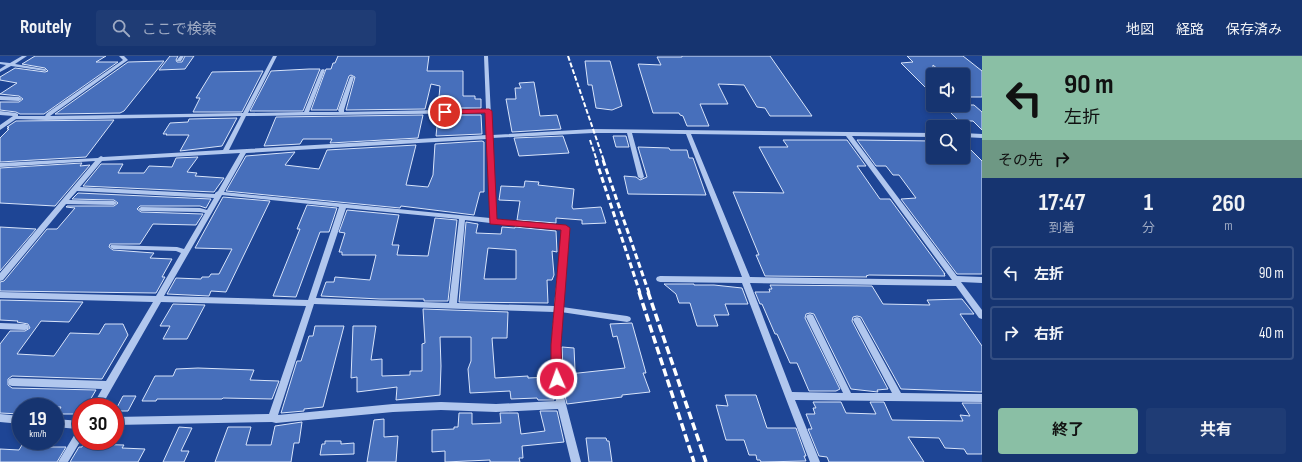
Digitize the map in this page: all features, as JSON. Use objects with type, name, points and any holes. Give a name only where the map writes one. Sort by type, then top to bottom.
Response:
[{"type":"street","points":[[0,71],[25,56]]},
{"type":"street","points":[[46,118],[126,60],[121,56]]},
{"type":"street","points":[[226,151],[275,56]]},
{"type":"street","points":[[486,56],[493,222]]},
{"type":"street","points":[[0,63],[45,70]]},
{"type":"street","points":[[306,114],[323,70]]},
{"type":"street","points":[[342,113],[341,110],[352,77]]},
{"type":"street","points":[[0,98],[19,99]]},
{"type":"street","points":[[0,128],[15,117],[46,118],[489,111]]},
{"type":"street","points":[[0,113],[16,115],[15,117]]},
{"type":"street","points":[[0,165],[587,131],[926,135]]},
{"type":"street","points":[[629,131],[641,177]]},
{"type":"street","points":[[688,132],[815,462]]},
{"type":"street","points":[[848,134],[982,316]]},
{"type":"street","points":[[970,135],[982,136]]},
{"type":"street","points":[[101,398],[207,212],[244,151]]},
{"type":"street","points":[[0,278],[101,158]]},
{"type":"street","points":[[76,189],[218,195],[566,228],[558,309],[556,365],[561,405],[572,442],[576,462]]},
{"type":"street","points":[[65,202],[114,203]]},
{"type":"street","points":[[272,418],[343,206]]},
{"type":"street","points":[[141,209],[200,210],[207,212]]},
{"type":"street","points":[[453,305],[462,218]]},
{"type":"street","points":[[113,247],[177,249],[185,252]]},
{"type":"street","points":[[660,278],[746,280],[982,280]]},
{"type":"street","points":[[0,295],[453,305],[558,309],[628,319]]},
{"type":"street","points":[[810,317],[848,397]]},
{"type":"street","points":[[857,320],[899,398]]},
{"type":"street","points":[[0,326],[25,327]]},
{"type":"street","points":[[12,382],[108,385]]},
{"type":"street","points":[[790,396],[982,398]]},
{"type":"street","points":[[124,421],[276,419],[393,408],[441,406],[496,408],[561,405]]},
{"type":"street","points":[[0,418],[12,419]]},
{"type":"street","points":[[63,462],[72,447]]},
{"type":"building","points":[[35,56],[106,56],[96,62],[118,62],[44,114],[20,114],[0,110],[0,102],[19,102],[23,99],[19,96],[0,94],[17,83],[0,80],[0,77],[15,68],[45,72],[48,71],[45,68],[22,64]]},
{"type":"building","points":[[170,56],[178,56],[176,60],[177,62],[182,62],[185,56],[194,56],[185,69],[159,70]]},
{"type":"building","points":[[338,56],[429,56],[427,71],[463,71],[463,96],[475,96],[475,99],[481,99],[481,108],[438,108],[440,86],[431,84],[425,109],[346,110],[355,77],[351,75],[349,76],[337,110],[311,110],[326,69],[331,69]]},
{"type":"building","points":[[770,56],[812,116],[770,116],[765,108],[757,107],[744,85],[718,84],[728,104],[700,104],[709,126],[687,126],[683,116],[679,113],[653,113],[638,64],[661,65],[657,57]]},
{"type":"building","points":[[907,56],[963,56],[982,71],[982,97],[970,97],[970,68],[937,68],[933,65],[933,68],[926,68],[926,88],[901,63],[913,62]]},
{"type":"building","points":[[164,61],[124,111],[120,113],[55,114],[128,62]]},
{"type":"building","points":[[585,61],[610,61],[622,106],[612,110],[596,108],[592,85],[588,85]]},
{"type":"building","points":[[320,69],[303,111],[250,111],[271,71]]},
{"type":"building","points":[[263,71],[242,112],[193,112],[200,98],[196,98],[212,72]]},
{"type":"building","points":[[534,82],[540,116],[557,115],[561,129],[512,132],[506,99],[516,99],[515,88],[521,88],[519,83]]},
{"type":"building","points":[[970,105],[974,105],[982,112],[982,130],[973,121],[958,120],[950,112],[970,112]]},
{"type":"building","points":[[423,115],[418,138],[330,143],[332,139],[303,139],[300,144],[264,146],[276,117]]},
{"type":"building","points":[[438,115],[481,115],[482,134],[436,136]]},
{"type":"building","points":[[237,118],[222,146],[180,151],[189,135],[163,134],[170,123],[188,122],[189,119]]},
{"type":"building","points":[[114,120],[86,157],[0,162],[0,138],[9,129],[7,129],[9,127],[7,127],[16,121]]},
{"type":"building","points":[[563,136],[569,153],[519,156],[514,138]]},
{"type":"building","points":[[613,136],[626,136],[629,147],[616,147]]},
{"type":"building","points":[[783,140],[847,140],[866,166],[857,166],[880,199],[890,199],[945,276],[765,276],[756,255],[759,255],[733,192],[784,193],[759,147],[788,147]]},
{"type":"building","points":[[857,140],[926,141],[926,164],[970,164],[970,150],[982,161],[982,274],[957,274],[901,199],[916,198],[899,175],[893,175],[886,166],[876,166]]},
{"type":"building","points":[[484,142],[484,192],[480,192],[474,215],[401,206],[400,208],[226,191],[246,156],[295,152],[285,165],[319,169],[327,150],[416,145],[406,185],[428,187],[433,175],[435,144]]},
{"type":"building","points":[[638,147],[687,150],[689,158],[693,158],[706,195],[628,194],[624,176],[636,177],[640,180],[647,177]]},
{"type":"building","points":[[198,157],[187,172],[197,173],[195,176],[224,178],[214,192],[83,186],[101,164],[123,164],[118,173],[144,173],[149,166],[172,167],[176,158]]},
{"type":"building","points":[[82,163],[80,166],[90,165],[55,206],[0,203],[0,168]]},
{"type":"building","points":[[525,181],[539,182],[538,185],[574,189],[573,209],[601,207],[606,223],[582,224],[582,220],[556,218],[556,223],[517,220],[520,201],[499,200],[501,186],[524,187]]},
{"type":"building","points":[[78,193],[211,199],[206,208],[200,206],[140,206],[137,209],[141,212],[203,214],[196,225],[153,224],[140,244],[110,244],[109,247],[113,250],[154,253],[150,258],[172,259],[162,277],[165,277],[156,293],[0,291],[0,282],[4,281],[47,229],[57,229],[75,208],[66,207],[67,206],[114,206],[118,203],[114,200],[72,199]]},
{"type":"building","points":[[223,197],[270,201],[226,292],[211,291],[209,296],[167,294],[176,278],[201,279],[202,277],[209,277],[211,274],[219,274],[232,249],[195,248]]},
{"type":"building","points":[[307,205],[337,208],[329,232],[320,232],[296,297],[273,296],[300,229],[297,229]]},
{"type":"building","points":[[347,210],[399,215],[392,245],[399,245],[397,255],[428,256],[435,218],[457,220],[448,301],[321,296],[326,282],[334,282],[335,277],[370,280],[376,255],[342,255],[342,252],[339,252],[345,233],[339,232]]},
{"type":"building","points":[[466,222],[478,224],[476,233],[501,234],[502,227],[556,231],[557,252],[552,251],[554,275],[552,280],[547,280],[548,303],[459,302]],"holes":[[[488,248],[516,250],[516,279],[484,279]]]},
{"type":"building","points":[[0,227],[36,229],[0,271]]},
{"type":"building","points":[[664,284],[714,285],[742,288],[748,304],[725,304],[729,315],[714,315],[718,326],[697,326],[690,303],[679,303],[676,294]]},
{"type":"building","points":[[770,285],[872,286],[883,304],[930,305],[927,300],[962,299],[974,314],[960,314],[982,346],[982,392],[901,389],[861,317],[857,316],[853,317],[852,321],[888,389],[877,390],[878,392],[851,389],[814,314],[810,313],[806,314],[805,318],[840,389],[836,391],[809,391],[797,363],[790,363],[755,292],[770,292],[769,289],[772,289]]},
{"type":"building","points":[[0,300],[83,302],[69,322],[41,321],[17,354],[54,356],[70,333],[99,334],[105,324],[123,324],[128,335],[102,379],[12,376],[8,379],[8,385],[12,388],[96,390],[91,398],[72,398],[72,414],[64,414],[64,398],[12,398],[12,414],[0,413],[0,344],[10,331],[25,331],[30,328],[28,324],[17,322],[18,321],[0,320]]},
{"type":"building","points":[[173,304],[205,305],[187,339],[163,339],[170,326],[160,326]]},
{"type":"building","points":[[423,309],[508,312],[507,338],[492,338],[495,378],[528,376],[528,378],[548,377],[551,394],[553,393],[554,400],[538,400],[537,398],[511,399],[510,391],[470,393],[468,369],[471,361],[471,337],[440,337],[440,395],[396,400],[397,387],[357,392],[357,377],[351,378],[353,326],[376,326],[371,360],[382,359],[382,376],[410,375],[410,371],[422,371],[422,344],[425,343]]},
{"type":"building","points":[[632,323],[646,373],[643,373],[650,392],[567,404],[564,392],[573,391],[569,374],[625,368],[617,336],[613,337],[610,324]]},
{"type":"building","points":[[315,326],[344,326],[323,407],[304,409],[304,411],[281,413],[297,361],[301,361],[309,336],[313,336]]},
{"type":"building","points":[[562,347],[574,348],[575,370],[563,369]]},
{"type":"building","points":[[198,368],[254,370],[250,380],[279,381],[272,399],[157,399],[156,401],[142,401],[155,376],[173,376],[176,369]]},
{"type":"building","points":[[725,395],[756,395],[767,428],[796,428],[806,456],[804,456],[806,461],[761,462],[760,460],[757,460],[756,455],[749,455],[744,440],[726,440],[716,405],[728,406]]},
{"type":"building","points":[[123,396],[136,396],[128,411],[124,411],[124,398],[122,398]]},
{"type":"building","points":[[813,402],[841,402],[846,413],[876,414],[870,402],[884,402],[892,420],[963,421],[960,415],[970,416],[962,403],[982,403],[982,454],[967,454],[964,449],[945,448],[939,438],[908,437],[924,462],[829,462],[827,457],[819,456],[808,429],[812,429],[806,414],[815,414],[813,408],[816,408]]},
{"type":"building","points":[[540,411],[557,411],[564,442],[522,446],[523,458],[519,458],[520,462],[490,462],[490,460],[445,462],[445,451],[432,452],[432,430],[454,429],[454,427],[458,427],[459,413],[472,413],[472,424],[501,423],[500,413],[518,413],[521,434],[545,431]]},
{"type":"building","points":[[384,419],[384,437],[398,436],[396,462],[367,462],[374,420]]},
{"type":"building","points":[[302,422],[299,443],[294,443],[291,462],[215,462],[228,427],[251,427],[246,445],[271,445],[275,426]]},
{"type":"building","points":[[179,427],[192,428],[181,451],[189,451],[184,462],[163,462]]},
{"type":"building","points":[[586,438],[606,438],[607,441],[609,441],[612,462],[589,462]]},
{"type":"building","points":[[325,441],[341,441],[341,444],[354,443],[354,454],[320,455],[322,444],[325,444]]},
{"type":"building","points":[[64,447],[66,447],[57,462],[0,462],[0,449],[64,450]]},
{"type":"building","points":[[124,448],[145,449],[138,462],[70,462],[77,450],[124,450]]},
{"type":"railway","points":[[568,56],[604,161]]},
{"type":"railway","points":[[590,140],[597,161]]},
{"type":"railway","points":[[596,160],[640,293]]},
{"type":"railway","points":[[603,160],[649,293]]},
{"type":"railway","points":[[639,292],[694,462]]},
{"type":"railway","points":[[648,292],[706,462]]},
{"type":"route","points":[[445,112],[489,111],[493,222],[566,228],[558,309],[556,345],[557,379]]}]
